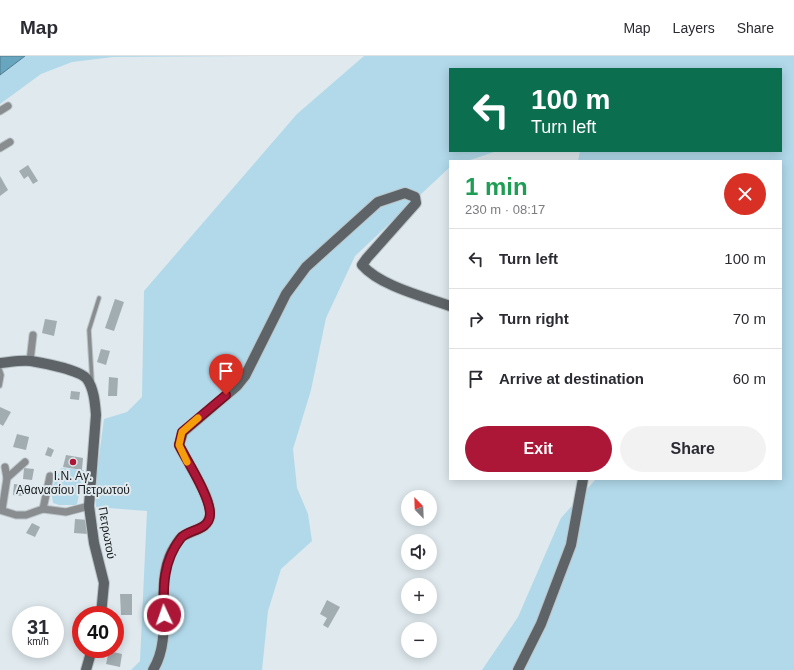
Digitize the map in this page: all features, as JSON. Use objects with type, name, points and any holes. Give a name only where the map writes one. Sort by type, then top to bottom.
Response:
[{"type":"street","points":[[0,111],[8,106]]},
{"type":"street","points":[[0,148],[10,142]]},
{"type":"street","points":[[153,670],[158,661],[161,647],[164,615],[163,581],[165,569],[172,550],[182,536],[199,529],[207,523],[210,516],[210,505],[179,445],[182,432],[237,386],[245,376],[286,294],[306,267],[378,202],[405,193],[416,197],[416,202],[366,258],[362,265],[370,273],[385,281],[449,306]]},
{"type":"street","points":[[30,361],[33,335]]},
{"type":"street","name":"Πετρωτού","points":[[0,363],[30,361],[80,373],[87,379],[95,401],[96,415],[89,506],[94,543],[104,583],[102,606]]},
{"type":"street","points":[[7,478],[25,462]]},
{"type":"street","points":[[5,467],[7,478],[1,510],[16,515],[26,515],[43,509],[66,512],[89,506]]},
{"type":"street","points":[[43,509],[50,476]]},
{"type":"street","points":[[518,670],[542,624],[571,545],[583,480]]},
{"type":"street","points":[[86,670],[89,658]]},
{"type":"lane","points":[[92,393],[89,330],[99,298]]},
{"type":"lane","points":[[0,369],[2,375],[0,386]]},
{"type":"shaded area","points":[[0,56],[25,56],[0,75]]},
{"type":"shaded area","points":[[25,56],[249,56],[113,57],[72,62],[41,74],[0,104],[0,75]]},
{"type":"shaded area","points":[[364,56],[794,56],[794,670],[482,670],[518,617],[561,518],[595,480],[782,480],[782,160],[578,160],[580,152],[782,152],[782,68],[449,68],[449,152],[494,152],[470,160],[449,160],[449,168],[355,256],[326,318],[311,390],[293,449],[297,488],[308,514],[312,541],[281,569],[268,611],[262,670],[131,670],[140,661],[147,511],[96,507],[96,479],[104,419],[127,412],[142,397],[144,291],[297,114]]},
{"type":"shaded area","points":[[61,468],[84,470],[77,504],[75,505],[59,505],[53,503],[51,490]]},
{"type":"building","points":[[28,165],[38,181],[33,184],[28,176],[24,179],[19,171]]},
{"type":"building","points":[[0,176],[8,190],[0,196]]},
{"type":"building","points":[[115,299],[124,302],[114,331],[105,328]]},
{"type":"building","points":[[45,319],[57,321],[54,336],[42,333]]},
{"type":"building","points":[[101,349],[110,351],[106,365],[97,362]]},
{"type":"building","points":[[109,377],[118,378],[117,396],[108,396]]},
{"type":"building","points":[[71,391],[80,392],[79,400],[70,399]]},
{"type":"building","points":[[0,407],[11,412],[3,426],[0,424]]},
{"type":"building","points":[[17,434],[29,437],[26,450],[13,447]]},
{"type":"building","points":[[48,447],[54,450],[51,457],[45,455]]},
{"type":"building","name":"Ι.Ν. Αγ. Αθανασίου Πετρωτού","points":[[66,455],[83,458],[82,470],[63,467]]},
{"type":"building","points":[[24,468],[34,469],[32,480],[23,479]]},
{"type":"building","points":[[14,484],[24,485],[23,496],[13,495]]},
{"type":"building","points":[[75,519],[89,520],[88,534],[74,533]]},
{"type":"building","points":[[32,523],[40,527],[35,537],[26,533]]},
{"type":"building","points":[[120,594],[132,594],[132,615],[124,615],[124,606],[121,606]]},
{"type":"building","points":[[327,600],[340,607],[328,628],[323,625],[327,618],[320,614]]},
{"type":"building","points":[[107,658],[121,658],[120,667],[106,664]]},
{"type":"slow traffic","points":[[187,462],[179,445],[182,432],[198,418]]},
{"type":"place","name":"Ι.Ν. Αγ. Αθανασίου Πετρωτού","points":[[73,462]]},
{"type":"route","points":[[164,615],[163,581],[165,569],[172,550],[182,536],[199,529],[207,523],[210,516],[210,505],[179,445],[182,432],[192,422],[226,395]]}]
